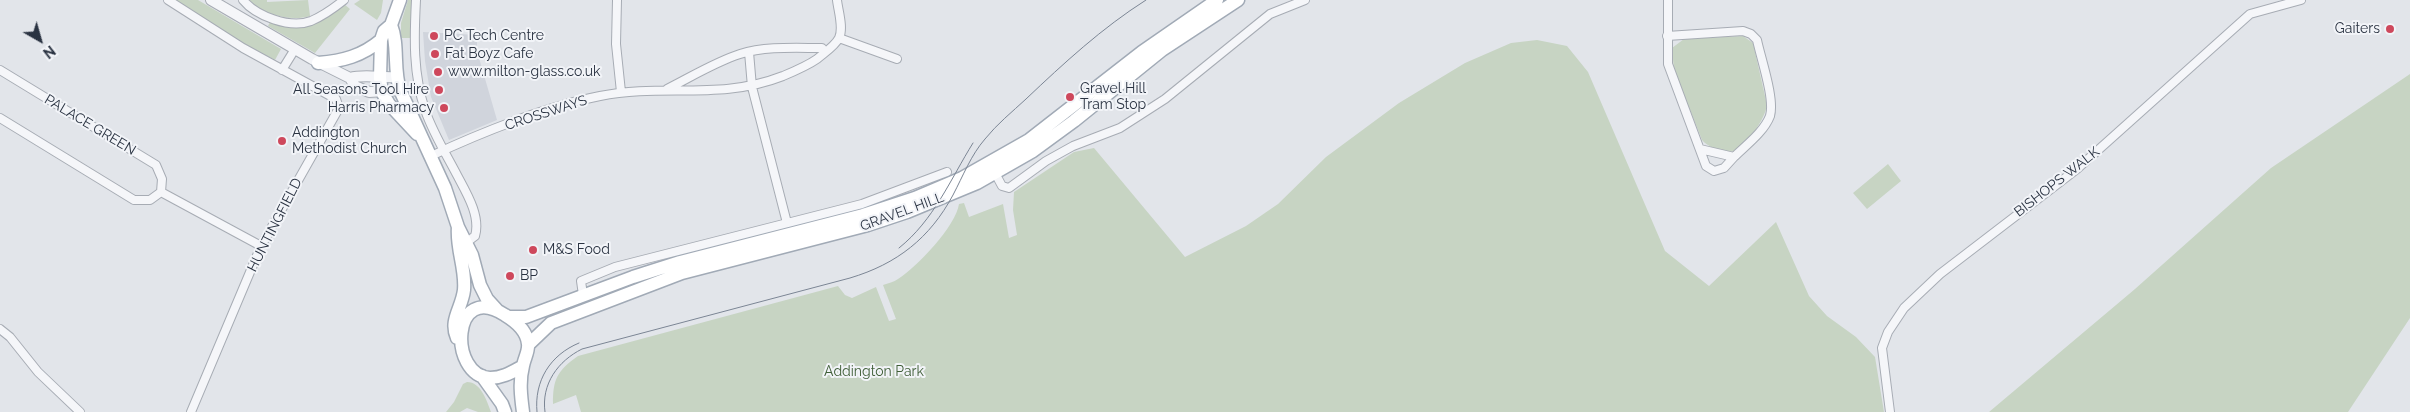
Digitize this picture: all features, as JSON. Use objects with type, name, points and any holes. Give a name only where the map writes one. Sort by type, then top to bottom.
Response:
[{"type":"main road","points":[[400,0],[391,25],[384,31],[381,40],[380,78],[382,92],[392,108],[424,142]]},
{"type":"main road","name":"GRAVEL HILL","points":[[503,313],[526,317],[582,292],[680,262],[863,216],[914,192],[962,178],[1029,140],[1142,52],[1217,0]]},
{"type":"main road","name":"GRAVEL HILL","points":[[529,344],[552,323],[682,273],[868,225],[954,193],[995,173],[1052,137],[1162,50],[1238,0]]},
{"type":"main road","points":[[391,25],[394,33],[396,77],[400,90],[446,188],[458,227],[467,242],[485,295],[524,333],[529,344],[522,366],[523,412]]},
{"type":"main road","points":[[318,63],[342,61],[356,56],[381,40]]},
{"type":"main road","points":[[458,227],[457,240],[464,281],[454,329],[468,361],[482,376],[502,404],[504,412]]},
{"type":"main road","points":[[462,347],[460,330],[466,317],[481,308],[503,313]]},
{"type":"main road","points":[[482,376],[504,376],[522,366]]},
{"type":"street","name":"HUNTINGFIELD","points":[[168,0],[282,70],[336,99],[339,108],[262,246],[191,412]]},
{"type":"street","points":[[211,0],[318,63],[350,78],[355,86],[369,92],[400,90]]},
{"type":"street","points":[[243,0],[254,11],[280,20],[301,23],[327,13],[344,0]]},
{"type":"street","points":[[416,0],[413,43],[418,85],[425,111],[467,193],[476,218],[475,236],[467,242]]},
{"type":"street","points":[[617,0],[616,44],[621,92]]},
{"type":"street","points":[[837,0],[841,30],[839,38],[897,59]]},
{"type":"street","points":[[995,173],[1005,188],[1015,185],[1046,161],[1073,146],[1120,128],[1165,100],[1270,14],[1305,0]]},
{"type":"street","points":[[1667,36],[1742,31],[1751,34],[1757,40],[1771,105],[1770,116],[1765,126],[1724,168],[1714,171],[1706,166],[1668,64],[1667,36],[1668,0]]},
{"type":"street","name":"BISHOPS WALK","points":[[1890,412],[1882,348],[1888,332],[1904,308],[1940,274],[2077,169],[2250,14],[2301,0]]},
{"type":"street","name":"CROSSWAYS","points":[[431,156],[572,102],[621,92],[665,90],[697,92],[752,87],[806,66],[825,52],[839,38]]},
{"type":"street","points":[[282,70],[295,48]]},
{"type":"street","name":"CROSSWAYS","points":[[665,90],[709,67],[750,52],[822,48],[825,52]]},
{"type":"street","points":[[750,52],[752,87],[787,223]]},
{"type":"street","name":"PALACE GREEN","points":[[0,70],[156,165],[162,179],[161,192]]},
{"type":"street","points":[[350,78],[360,75],[380,78],[396,77]]},
{"type":"street","points":[[0,118],[134,200],[150,200],[161,192],[262,246]]},
{"type":"street","points":[[1700,149],[1734,157]]},
{"type":"street","name":"GRAVEL HILL","points":[[582,292],[581,281],[585,278],[615,268],[914,192],[947,172]]},
{"type":"street","points":[[0,328],[10,337],[38,372],[80,412]]},
{"type":"shaded area","points":[[423,32],[477,35],[477,51],[497,120],[449,140],[431,97],[425,61]]},
{"type":"green space","points":[[176,0],[198,0],[281,49],[275,60],[244,44]]},
{"type":"green space","points":[[248,0],[267,0],[267,2],[308,0],[310,16],[294,18],[277,16],[261,9]]},
{"type":"green space","points":[[360,0],[383,0],[381,13],[377,20],[354,4]]},
{"type":"green space","points":[[408,0],[412,0],[410,38],[401,38],[401,23]]},
{"type":"green space","points":[[344,4],[350,9],[315,53],[268,26],[270,22],[293,26],[310,25]]},
{"type":"green space","points":[[1743,36],[1753,43],[1767,105],[1766,111],[1755,131],[1745,143],[1734,151],[1726,152],[1712,148],[1702,140],[1674,70],[1672,48],[1684,39]]},
{"type":"green space","name":"Addington Park","points":[[1537,40],[1567,46],[1588,72],[1665,251],[1709,286],[1776,222],[1809,296],[1827,316],[1856,337],[1875,357],[1884,412],[581,412],[576,395],[553,404],[555,382],[558,376],[565,366],[578,356],[838,286],[845,295],[852,298],[876,287],[889,321],[896,319],[883,285],[898,279],[925,256],[951,223],[959,204],[964,203],[969,217],[1003,204],[1009,238],[1017,235],[1013,210],[1014,192],[1074,152],[1094,148],[1185,257],[1246,226],[1278,204],[1326,157],[1399,103],[1465,63],[1511,43]]},
{"type":"green space","points":[[2410,74],[2410,318],[2348,412],[1989,412],[2135,289],[2271,168]]},
{"type":"green space","points":[[1888,164],[1901,181],[1867,209],[1853,193]]},
{"type":"green space","points":[[467,382],[476,385],[480,389],[491,412],[478,412],[467,408],[460,412],[446,412],[454,402],[463,384]]},
{"type":"tram line","points":[[545,412],[546,392],[553,374],[566,360],[582,349],[850,278],[883,265],[897,257],[923,236],[934,224],[953,195],[976,152],[994,128],[1084,46],[1146,0]]},
{"type":"tram line","points":[[899,248],[932,212],[973,143]]},
{"type":"tram line","points":[[537,412],[538,390],[546,370],[560,354],[579,343]]},
{"type":"place","name":"Gaiters","points":[[2390,29]]},
{"type":"place","name":"PC Tech Centre","points":[[434,36]]},
{"type":"place","name":"Fat Boyz Cafe","points":[[435,54]]},
{"type":"place","name":"www.milton-glass.co.uk","points":[[438,72]]},
{"type":"place","name":"All Seasons Tool Hire","points":[[439,90]]},
{"type":"place","name":"Gravel Hill Tram Stop","points":[[1070,97]]},
{"type":"place","name":"Harris Pharmacy","points":[[444,108]]},
{"type":"place","name":"Addington Methodist Church","points":[[282,141]]},
{"type":"place","name":"M&S Food","points":[[533,250]]},
{"type":"place","name":"BP","points":[[510,276]]}]
